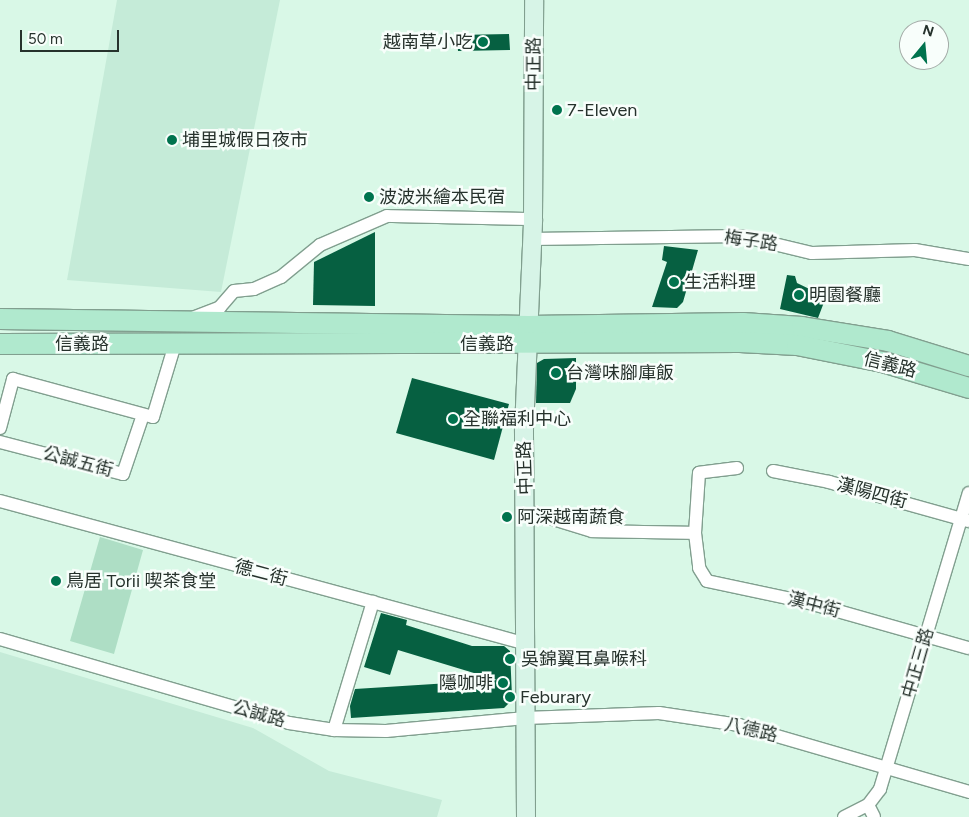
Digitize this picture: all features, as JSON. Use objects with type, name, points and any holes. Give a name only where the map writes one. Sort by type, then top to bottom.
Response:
[{"type":"main road","name":"信義路","points":[[0,319],[187,320],[797,345],[882,362],[969,388]]},
{"type":"main road","points":[[100,344],[101,320]]},
{"type":"main road","name":"信義路","points":[[0,344],[175,344],[528,334],[743,323],[802,326],[888,341],[969,366]]},
{"type":"street","name":"中正路","points":[[526,817],[523,643],[527,511],[528,334],[533,219],[534,0]]},
{"type":"street","points":[[187,320],[220,307],[234,291],[254,288],[281,277],[320,245],[387,216],[533,219]]},
{"type":"street","name":"梅子路","points":[[531,239],[741,236],[812,253],[915,250],[969,259]]},
{"type":"street","points":[[0,428],[13,379],[148,416],[175,344]]},
{"type":"street","name":"公誠五街","points":[[0,442],[123,474],[148,416]]},
{"type":"street","points":[[527,511],[592,531],[695,533],[699,473],[738,468]]},
{"type":"street","name":"漢陽四街","points":[[773,471],[829,482],[965,519]]},
{"type":"street","name":"中正三路","points":[[844,817],[868,805],[880,789],[926,635],[965,519],[969,493]]},
{"type":"street","name":"德二街","points":[[0,501],[523,643]]},
{"type":"street","name":"漢中街","points":[[695,533],[699,568],[707,581],[760,590],[969,648]]},
{"type":"street","points":[[334,730],[373,602]]},
{"type":"street","name":"公誠路","points":[[0,640],[289,723],[334,730],[386,731],[525,718]]},
{"type":"street","name":"八德路","points":[[525,718],[659,713],[739,725],[969,792]]},
{"type":"street","points":[[868,805],[874,817]]},
{"type":"shaded area","name":"埔里城假日夜市","points":[[117,0],[280,0],[221,292],[67,280]]},
{"type":"shaded area","points":[[100,537],[143,550],[114,654],[70,641]]},
{"type":"shaded area","points":[[0,652],[253,728],[329,771],[442,800],[437,817],[0,817]]},
{"type":"building","name":"越南草小吃","points":[[509,34],[510,50],[458,51],[457,35]]},
{"type":"building","points":[[375,232],[375,306],[313,305],[314,262]]},
{"type":"building","name":"生活料理","points":[[664,246],[698,250],[683,302],[677,308],[652,307],[667,262],[662,260]]},
{"type":"building","name":"明園餐廳","points":[[787,275],[795,276],[797,283],[826,297],[818,318],[780,309]]},
{"type":"building","points":[[576,358],[576,389],[570,403],[536,403],[537,363],[544,359]]},
{"type":"building","name":"全聯福利中心","points":[[412,378],[509,404],[494,460],[396,433]]},
{"type":"building","points":[[381,613],[407,620],[406,625],[472,646],[504,646],[510,651],[512,696],[509,703],[504,708],[351,718],[350,706],[355,689],[497,680],[398,650],[390,675],[364,667]]},
{"type":"place","name":"越南草小吃","points":[[483,42]]},
{"type":"place","name":"7-Eleven","points":[[557,110]]},
{"type":"place","name":"埔里城假日夜市","points":[[172,140]]},
{"type":"place","name":"波波米繪本民宿","points":[[369,197]]},
{"type":"place","name":"生活料理","points":[[674,282]]},
{"type":"place","name":"明園餐廳","points":[[799,295]]},
{"type":"place","name":"台灣味腳庫飯","points":[[556,373]]},
{"type":"place","name":"全聯福利中心","points":[[453,419]]},
{"type":"place","name":"阿深越南蔬食","points":[[507,517]]},
{"type":"place","name":"鳥居 Torii 喫茶食堂","points":[[56,581]]},
{"type":"place","name":"吳錦翼耳鼻喉科","points":[[510,659]]},
{"type":"place","name":"隱咖啡","points":[[503,683]]},
{"type":"place","name":"Feburary","points":[[510,697]]}]
